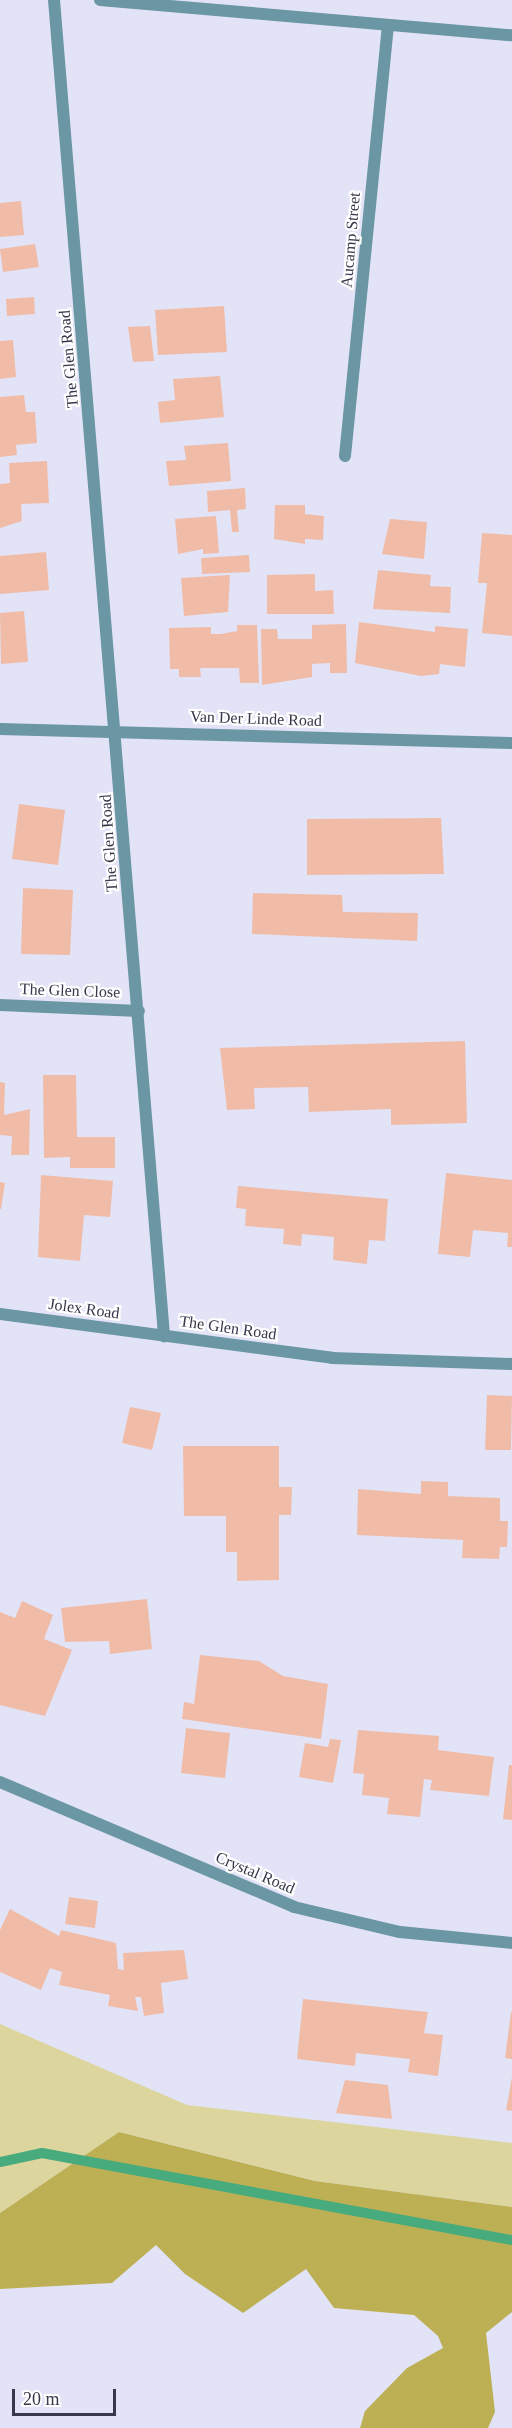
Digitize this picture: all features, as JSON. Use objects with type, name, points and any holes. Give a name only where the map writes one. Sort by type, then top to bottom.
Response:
[{"type":"street","name":"The Glen Road","points":[[54,0],[117,731],[164,1336],[351,1360],[512,1364]]},
{"type":"street","points":[[100,0],[388,28],[512,35]]},
{"type":"street","name":"Aucamp Street","points":[[345,456],[388,28]]},
{"type":"street","name":"Van Der Linde Road","points":[[0,729],[512,742]]},
{"type":"street","name":"The Glen Close","points":[[0,1005],[138,1011]]},
{"type":"street","name":"Jolex Road","points":[[0,1314],[164,1336]]},
{"type":"street","name":"Crystal Road","points":[[0,1782],[294,1907],[400,1932],[512,1943]]},
{"type":"shaded area","points":[[0,2024],[187,2105],[512,2143],[512,2207],[315,2181],[119,2132],[0,2213]]},
{"type":"shaded area","points":[[119,2132],[315,2181],[512,2207],[512,2312],[486,2333],[495,2412],[488,2428],[360,2428],[365,2411],[407,2368],[443,2348],[438,2336],[414,2315],[334,2308],[306,2269],[243,2313],[185,2274],[156,2245],[112,2283],[0,2289],[0,2213]]},
{"type":"building","points":[[21,201],[24,235],[0,237],[0,203]]},
{"type":"building","points":[[35,244],[39,267],[3,272],[0,249]]},
{"type":"building","points":[[34,297],[35,314],[7,316],[6,299]]},
{"type":"building","points":[[224,306],[227,352],[158,355],[155,310]]},
{"type":"building","points":[[150,326],[154,361],[133,362],[128,327]]},
{"type":"building","points":[[13,340],[16,377],[0,379],[0,341]]},
{"type":"building","points":[[220,376],[224,417],[160,423],[158,402],[175,400],[173,379]]},
{"type":"building","points":[[24,395],[26,412],[35,412],[37,443],[16,445],[17,455],[0,457],[0,397]]},
{"type":"building","points":[[228,443],[231,481],[169,486],[166,461],[186,460],[184,446]]},
{"type":"building","points":[[47,461],[49,503],[21,504],[22,521],[0,528],[0,484],[10,483],[9,463]]},
{"type":"building","points":[[245,488],[246,509],[237,510],[239,532],[232,532],[230,510],[208,512],[207,491]]},
{"type":"building","points":[[275,505],[305,505],[305,514],[324,516],[323,540],[305,539],[305,544],[274,539]]},
{"type":"building","points":[[216,516],[219,553],[203,554],[203,549],[178,554],[175,519]]},
{"type":"building","points":[[390,519],[427,522],[424,559],[382,554]]},
{"type":"building","points":[[482,533],[512,535],[512,636],[482,633],[487,583],[478,583]]},
{"type":"building","points":[[46,552],[49,590],[0,594],[0,556]]},
{"type":"building","points":[[249,555],[250,572],[202,574],[201,558]]},
{"type":"building","points":[[378,570],[431,575],[430,586],[451,587],[450,613],[373,609]]},
{"type":"building","points":[[315,574],[315,591],[333,590],[334,614],[267,614],[267,575]]},
{"type":"building","points":[[230,575],[228,612],[184,616],[181,578]]},
{"type":"building","points":[[24,611],[28,662],[1,664],[0,613]]},
{"type":"building","points":[[359,622],[435,632],[435,626],[468,629],[465,667],[440,664],[439,674],[421,676],[355,663]]},
{"type":"building","points":[[346,624],[347,673],[330,673],[330,663],[312,664],[312,677],[262,685],[261,629],[277,629],[278,639],[312,639],[312,625]]},
{"type":"building","points":[[237,625],[257,625],[259,683],[240,683],[239,668],[200,668],[201,677],[179,677],[179,669],[170,669],[169,628],[211,627],[211,634],[221,634],[237,631]]},
{"type":"building","points":[[19,804],[65,810],[58,865],[12,859]]},
{"type":"building","points":[[441,818],[444,874],[307,875],[307,819]]},
{"type":"building","points":[[23,888],[73,890],[70,955],[21,954]]},
{"type":"building","points":[[253,893],[342,895],[343,912],[418,913],[417,941],[252,934]]},
{"type":"building","points":[[465,1041],[467,1123],[391,1125],[391,1109],[309,1112],[308,1087],[254,1088],[255,1109],[227,1110],[220,1048]]},
{"type":"building","points":[[43,1075],[76,1075],[77,1137],[115,1137],[115,1168],[70,1168],[70,1157],[44,1158]]},
{"type":"building","points":[[0,1082],[5,1083],[4,1115],[30,1109],[29,1155],[11,1155],[12,1136],[0,1135]]},
{"type":"building","points":[[446,1173],[512,1180],[512,1247],[507,1247],[508,1233],[473,1230],[470,1257],[438,1254]]},
{"type":"building","points":[[41,1175],[113,1181],[110,1217],[84,1215],[80,1261],[38,1257]]},
{"type":"building","points":[[0,1182],[5,1183],[1,1209],[0,1209]]},
{"type":"building","points":[[238,1186],[388,1199],[385,1241],[369,1240],[367,1264],[333,1260],[334,1237],[302,1234],[301,1246],[283,1244],[284,1229],[245,1226],[246,1209],[236,1208]]},
{"type":"building","points":[[487,1395],[512,1396],[511,1450],[485,1450]]},
{"type":"building","points":[[130,1407],[161,1413],[152,1450],[122,1443]]},
{"type":"building","points":[[183,1446],[279,1446],[279,1487],[292,1487],[291,1515],[279,1515],[279,1580],[237,1581],[237,1552],[226,1552],[226,1516],[184,1516]]},
{"type":"building","points":[[421,1481],[448,1482],[448,1496],[500,1498],[500,1521],[508,1521],[507,1547],[500,1547],[499,1559],[462,1558],[463,1540],[357,1535],[358,1489],[421,1494]]},
{"type":"building","points":[[147,1599],[152,1649],[110,1654],[109,1641],[65,1642],[61,1608]]},
{"type":"building","points":[[22,1601],[53,1615],[44,1639],[72,1650],[45,1716],[0,1705],[0,1612],[15,1618]]},
{"type":"building","points":[[200,1655],[259,1661],[283,1676],[328,1684],[321,1739],[182,1719],[184,1702],[194,1704]]},
{"type":"building","points":[[186,1728],[230,1733],[225,1778],[181,1773]]},
{"type":"building","points":[[358,1730],[439,1736],[438,1750],[494,1757],[489,1796],[430,1790],[432,1780],[424,1779],[420,1817],[387,1814],[389,1798],[362,1795],[364,1774],[353,1773]]},
{"type":"building","points":[[330,1739],[341,1740],[333,1783],[299,1777],[305,1743],[328,1747]]},
{"type":"building","points":[[509,1765],[512,1765],[512,1820],[503,1819]]},
{"type":"building","points":[[69,1897],[98,1901],[95,1928],[65,1924]]},
{"type":"building","points":[[10,1909],[59,1936],[61,1930],[116,1943],[118,1969],[124,1970],[123,1953],[184,1950],[188,1979],[161,1983],[164,2013],[144,2016],[141,1997],[135,1997],[138,2011],[108,2006],[110,1995],[59,1985],[62,1972],[50,1968],[41,1990],[0,1972],[0,1930]]},
{"type":"building","points":[[303,1999],[428,2012],[424,2033],[443,2035],[438,2076],[408,2072],[410,2059],[356,2053],[355,2066],[297,2059]]},
{"type":"building","points":[[512,2012],[512,2059],[505,2058]]},
{"type":"building","points":[[512,2077],[512,2111],[506,2110]]},
{"type":"building","points":[[345,2080],[388,2085],[392,2119],[336,2113]]},
{"type":"waterway","points":[[0,2162],[42,2153],[512,2240]]}]
